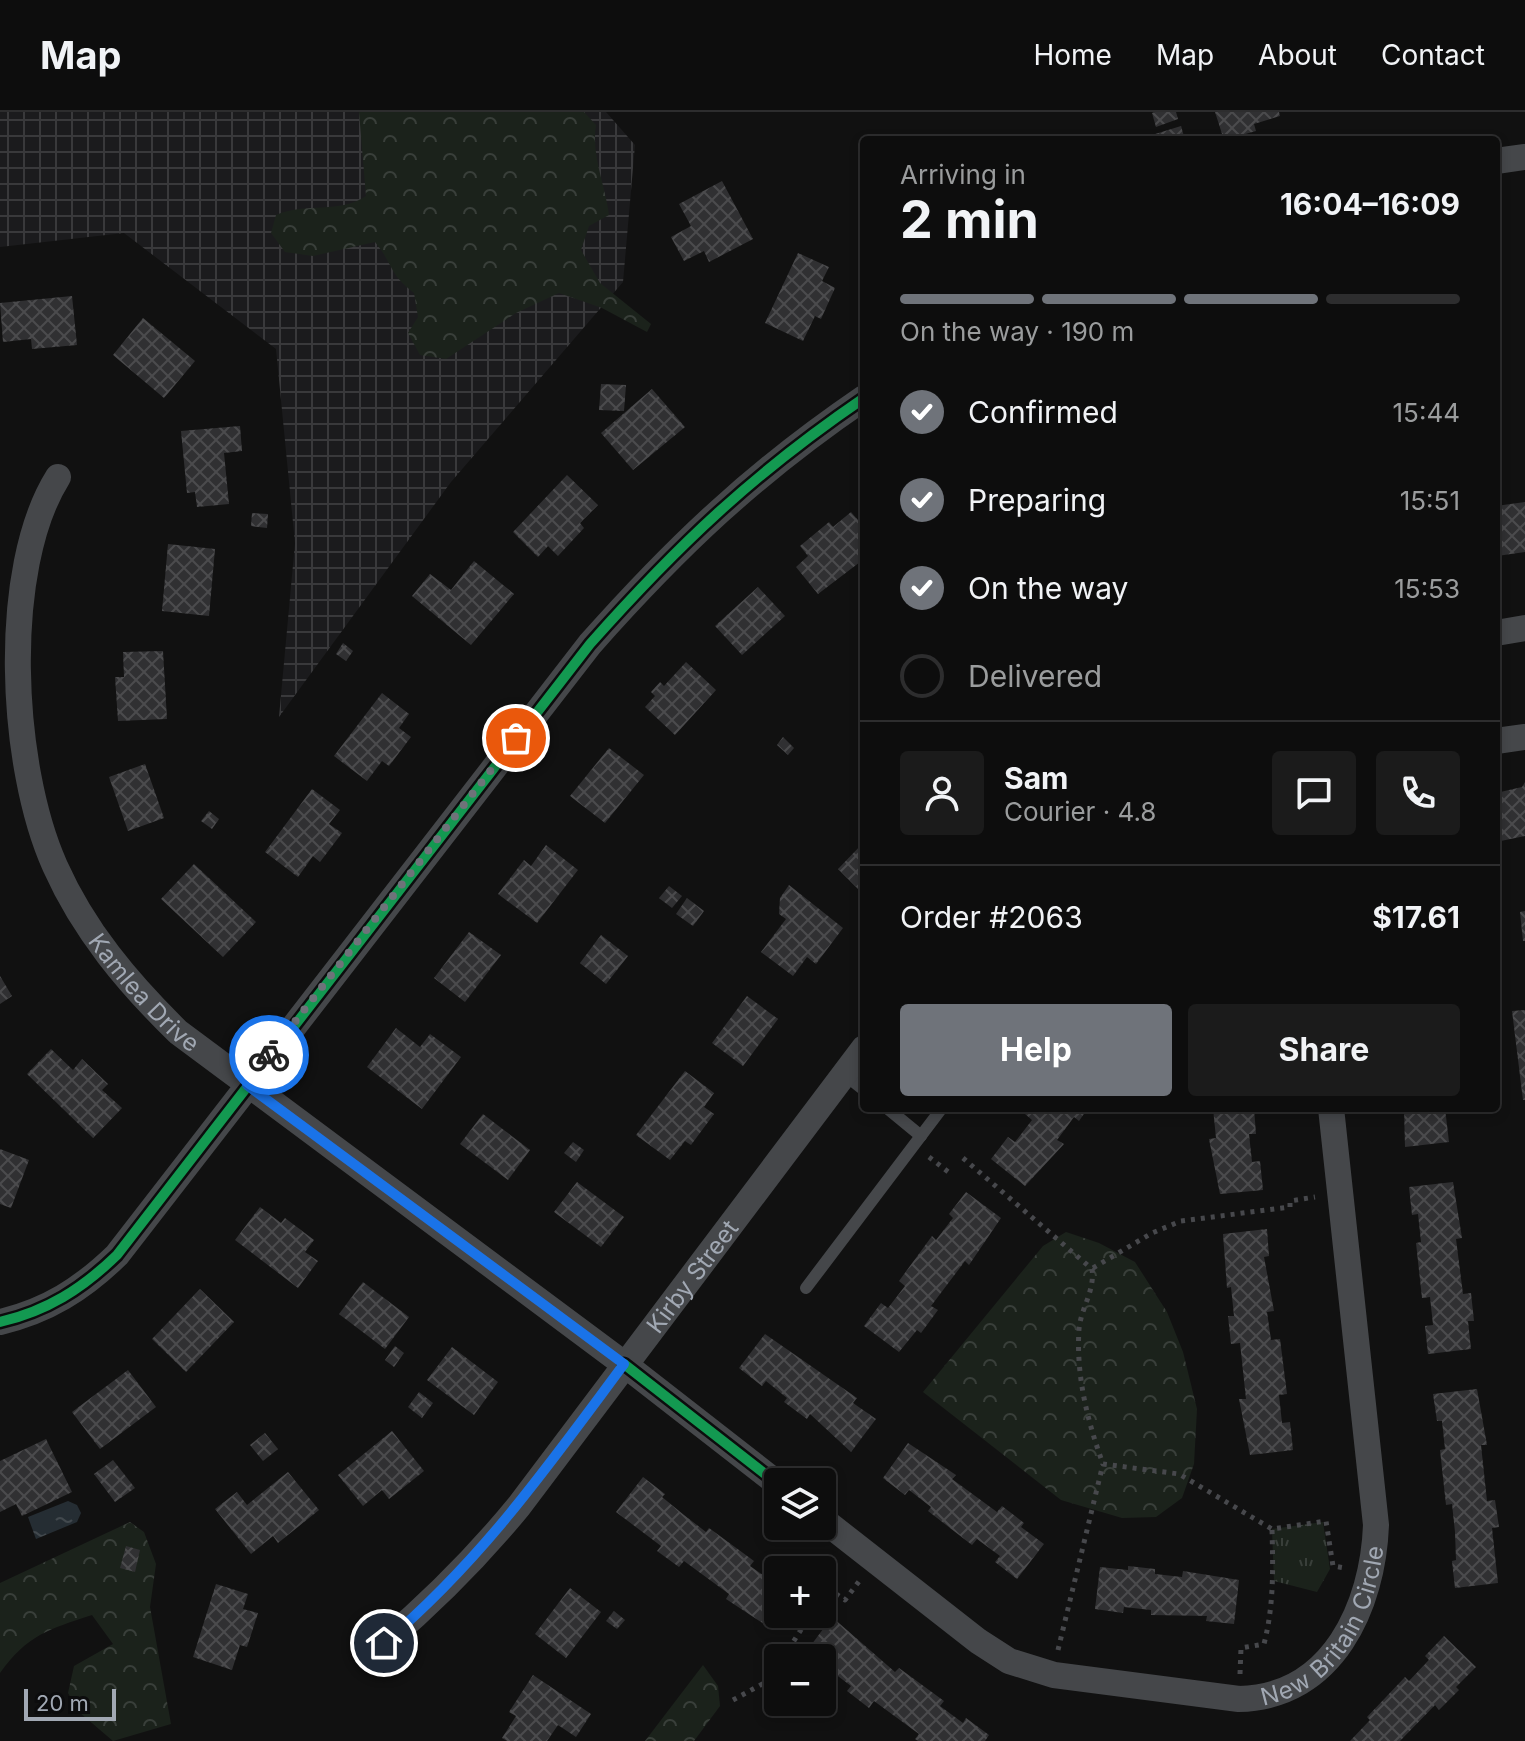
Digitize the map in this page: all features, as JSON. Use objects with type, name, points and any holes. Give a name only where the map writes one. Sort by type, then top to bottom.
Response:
[{"type":"street","points":[[1500,160],[1525,157]]},
{"type":"street","points":[[0,1322],[29,1315],[64,1299],[95,1277],[117,1255],[590,644],[663,562],[754,479],[860,401]]},
{"type":"street","name":"Kamlea Drive","points":[[58,477],[45,494],[29,531],[19,570],[16,689],[23,752],[38,816],[55,865],[81,916],[107,955],[145,1000],[178,1032],[624,1364]]},
{"type":"street","points":[[1500,632],[1525,628]]},
{"type":"street","points":[[1500,740],[1525,737]]},
{"type":"street","name":"Kirby Street","points":[[384,1643],[427,1606],[486,1546],[624,1364],[854,1082],[860,1062]]},
{"type":"street","name":"New Britain Circle","points":[[836,1530],[978,1641],[1031,1669],[1239,1699],[1272,1695],[1294,1686],[1317,1669],[1357,1618],[1371,1578],[1376,1525],[1331,1112]]},
{"type":"street","points":[[624,1364],[764,1473]]},
{"type":"lane","points":[[892,1112],[921,1136]]},
{"type":"lane","points":[[806,1288],[939,1112]]},
{"type":"path","points":[[963,1158],[1092,1269]]},
{"type":"path","points":[[1092,1269],[1152,1233],[1181,1221],[1290,1207]]},
{"type":"path","points":[[1061,1630],[1103,1464],[1084,1403],[1078,1361],[1079,1326],[1091,1293],[1092,1269]]},
{"type":"path","points":[[1103,1464],[1179,1474],[1272,1529],[1326,1521],[1333,1566],[1357,1569],[1371,1578]]},
{"type":"path","points":[[1239,1699],[1241,1648],[1264,1644],[1267,1633],[1274,1583],[1272,1529]]},
{"type":"path","points":[[836,1594],[845,1600],[875,1560]]},
{"type":"path","points":[[733,1700],[764,1683]]},
{"type":"shaded area","points":[[0,112],[606,112],[635,145],[623,282],[451,482],[279,717],[295,543],[276,349],[124,233],[0,247]]},
{"type":"green space","points":[[359,112],[584,112],[596,125],[597,158],[609,215],[589,226],[581,250],[600,283],[651,324],[647,332],[602,308],[559,293],[516,313],[446,359],[420,355],[408,333],[418,317],[414,293],[395,274],[375,242],[313,256],[285,252],[271,233],[276,215],[299,209],[345,205],[366,196]]},
{"type":"green space","points":[[1066,1232],[1099,1243],[1135,1262],[1167,1312],[1183,1352],[1197,1409],[1194,1464],[1182,1498],[1156,1517],[1122,1518],[1061,1500],[923,1392],[1043,1246]]},
{"type":"green space","points":[[130,1522],[144,1532],[156,1564],[150,1607],[171,1724],[113,1741],[79,1712],[68,1693],[74,1666],[113,1644],[92,1615],[40,1635],[20,1650],[0,1673],[0,1583]]},
{"type":"green space","points":[[1323,1522],[1330,1569],[1317,1592],[1274,1581],[1272,1529]]},
{"type":"green space","points":[[703,1665],[718,1686],[720,1706],[694,1741],[645,1741]]},
{"type":"water","points":[[68,1501],[77,1505],[81,1513],[77,1522],[36,1539],[28,1517]]},
{"type":"building","points":[[1176,112],[1178,119],[1156,127],[1152,113]]},
{"type":"building","points":[[1215,112],[1279,112],[1280,116],[1254,124],[1256,131],[1223,136]]},
{"type":"building","points":[[1181,126],[1184,136],[1149,136]]},
{"type":"building","points":[[722,181],[753,239],[709,262],[704,251],[684,261],[671,237],[691,226],[679,204]]},
{"type":"building","points":[[798,253],[829,267],[822,281],[835,288],[821,319],[815,316],[803,341],[765,323]]},
{"type":"building","points":[[72,296],[77,345],[32,349],[31,339],[3,342],[0,303]]},
{"type":"building","points":[[143,318],[195,361],[164,398],[113,355]]},
{"type":"building","points":[[601,384],[626,385],[624,411],[599,410]]},
{"type":"building","points":[[652,389],[685,427],[633,470],[601,433]]},
{"type":"building","points":[[240,426],[242,451],[224,453],[229,504],[197,507],[195,492],[187,493],[181,431]]},
{"type":"building","points":[[567,475],[598,505],[580,523],[584,528],[558,556],[548,546],[538,557],[513,532]]},
{"type":"building","points":[[1525,502],[1525,552],[1500,556],[1500,505]]},
{"type":"building","points":[[851,512],[860,522],[860,562],[818,594],[796,567],[808,556],[800,546],[829,522],[833,527]]},
{"type":"building","points":[[252,513],[268,514],[267,528],[251,526]]},
{"type":"building","points":[[168,544],[215,549],[209,616],[162,611]]},
{"type":"building","points":[[474,561],[514,594],[471,645],[412,596],[430,574],[451,590]]},
{"type":"building","points":[[758,587],[785,616],[742,655],[715,626]]},
{"type":"building","points":[[343,643],[353,651],[346,661],[336,654]]},
{"type":"building","points":[[163,651],[167,719],[118,721],[115,677],[124,677],[123,652]]},
{"type":"building","points":[[686,662],[716,690],[675,735],[645,707],[655,696],[651,692],[660,682],[664,686]]},
{"type":"building","points":[[382,693],[409,714],[399,728],[411,737],[389,766],[382,761],[367,781],[334,756]]},
{"type":"building","points":[[783,737],[794,748],[788,755],[777,745]]},
{"type":"building","points":[[609,748],[644,775],[605,823],[570,796]]},
{"type":"building","points":[[145,764],[164,818],[128,831],[109,777]]},
{"type":"building","points":[[1525,782],[1525,836],[1500,841],[1500,792],[1522,787]]},
{"type":"building","points":[[312,789],[340,810],[329,824],[342,833],[320,862],[313,856],[298,877],[265,852]]},
{"type":"building","points":[[209,811],[219,819],[212,829],[201,821]]},
{"type":"building","points":[[546,845],[578,870],[537,923],[498,894],[524,860],[531,866]]},
{"type":"building","points":[[860,846],[860,891],[838,869]]},
{"type":"building","points":[[194,864],[256,922],[223,957],[161,899]]},
{"type":"building","points":[[789,885],[843,928],[816,964],[807,957],[793,976],[761,952],[786,919],[779,914],[780,898]]},
{"type":"building","points":[[669,886],[682,896],[672,908],[659,898]]},
{"type":"building","points":[[687,898],[704,911],[693,926],[676,914]]},
{"type":"building","points":[[1525,911],[1525,941],[1523,941],[1520,912]]},
{"type":"building","points":[[469,932],[501,955],[465,1002],[434,978]]},
{"type":"building","points":[[601,935],[628,956],[606,984],[580,963]]},
{"type":"building","points":[[0,976],[12,996],[0,1004]]},
{"type":"building","points":[[747,996],[778,1019],[743,1066],[712,1043]]},
{"type":"building","points":[[1525,1010],[1525,1100],[1523,1100],[1512,1011]]},
{"type":"building","points":[[396,1028],[420,1047],[430,1034],[461,1057],[422,1109],[367,1067]]},
{"type":"building","points":[[51,1049],[73,1070],[82,1059],[108,1084],[102,1090],[122,1108],[93,1138],[27,1074]]},
{"type":"building","points":[[685,1071],[714,1093],[704,1107],[714,1114],[691,1145],[685,1141],[670,1160],[636,1135]]},
{"type":"building","points":[[1085,1112],[1079,1121],[1074,1117],[1057,1140],[1064,1144],[1025,1186],[991,1159],[1008,1137],[1015,1142],[1032,1120],[1025,1114]]},
{"type":"building","points":[[1213,1112],[1254,1112],[1256,1134],[1249,1134],[1252,1162],[1260,1161],[1263,1190],[1220,1194],[1209,1139],[1216,1138]]},
{"type":"building","points":[[1404,1112],[1445,1112],[1449,1142],[1405,1147]]},
{"type":"building","points":[[483,1114],[530,1150],[508,1180],[460,1144]]},
{"type":"building","points":[[573,1142],[584,1150],[576,1162],[564,1153]]},
{"type":"building","points":[[0,1149],[29,1160],[11,1208],[0,1204]]},
{"type":"building","points":[[577,1182],[624,1217],[601,1247],[554,1212]]},
{"type":"building","points":[[1453,1182],[1462,1238],[1456,1239],[1463,1294],[1471,1293],[1474,1321],[1468,1321],[1471,1349],[1428,1354],[1425,1326],[1433,1325],[1430,1297],[1422,1298],[1416,1243],[1421,1242],[1418,1214],[1412,1215],[1409,1187]]},
{"type":"building","points":[[966,1192],[1001,1218],[969,1265],[965,1261],[931,1306],[938,1310],[921,1333],[917,1330],[899,1352],[864,1326],[881,1303],[888,1308],[905,1286],[899,1281],[932,1236],[936,1240],[953,1218],[949,1214]]},
{"type":"building","points":[[260,1207],[281,1223],[285,1218],[314,1240],[305,1252],[318,1261],[298,1288],[235,1240]]},
{"type":"building","points":[[1267,1229],[1269,1256],[1264,1257],[1274,1311],[1267,1312],[1271,1340],[1280,1339],[1287,1394],[1279,1395],[1282,1423],[1290,1422],[1293,1450],[1250,1455],[1239,1399],[1246,1399],[1240,1343],[1231,1344],[1228,1316],[1234,1316],[1231,1287],[1227,1288],[1223,1234]]},
{"type":"building","points":[[363,1282],[409,1317],[385,1349],[339,1314]]},
{"type":"building","points":[[200,1289],[234,1322],[186,1372],[152,1339]]},
{"type":"building","points":[[765,1334],[857,1398],[853,1403],[876,1419],[851,1452],[810,1414],[807,1419],[784,1402],[787,1398],[766,1381],[762,1386],[739,1368]]},
{"type":"building","points":[[395,1346],[404,1353],[394,1367],[385,1360]]},
{"type":"building","points":[[452,1347],[498,1382],[474,1415],[427,1380]]},
{"type":"building","points":[[128,1370],[156,1407],[100,1449],[72,1412]]},
{"type":"building","points":[[1477,1389],[1487,1445],[1481,1445],[1487,1501],[1495,1500],[1499,1527],[1492,1528],[1498,1583],[1455,1588],[1452,1504],[1446,1505],[1440,1450],[1445,1449],[1442,1421],[1437,1421],[1433,1394]]},
{"type":"building","points":[[419,1392],[433,1403],[422,1418],[408,1407]]},
{"type":"building","points":[[392,1431],[424,1471],[389,1499],[382,1490],[363,1506],[338,1475]]},
{"type":"building","points":[[265,1433],[278,1449],[263,1461],[250,1445]]},
{"type":"building","points":[[46,1439],[72,1492],[22,1516],[16,1504],[0,1512],[0,1461]]},
{"type":"building","points":[[908,1443],[956,1475],[952,1479],[997,1512],[1002,1506],[1024,1523],[1021,1527],[1044,1544],[1017,1579],[995,1562],[1000,1556],[977,1539],[972,1545],[928,1511],[931,1507],[909,1490],[905,1495],[883,1478]]},
{"type":"building","points":[[113,1460],[135,1488],[115,1502],[94,1474]]},
{"type":"building","points":[[288,1472],[319,1510],[278,1543],[273,1536],[251,1554],[215,1509],[237,1492],[247,1505]]},
{"type":"building","points":[[643,1477],[665,1494],[662,1497],[706,1532],[709,1528],[754,1561],[750,1566],[764,1576],[764,1624],[726,1599],[729,1594],[684,1561],[679,1567],[657,1551],[661,1546],[616,1512]]},
{"type":"building","points":[[126,1546],[140,1550],[135,1572],[120,1568]]},
{"type":"building","points":[[1128,1566],[1155,1569],[1155,1574],[1182,1577],[1183,1571],[1239,1580],[1234,1624],[1206,1621],[1207,1616],[1151,1615],[1151,1610],[1124,1607],[1123,1613],[1095,1609],[1100,1567],[1128,1570]]},
{"type":"building","points":[[216,1584],[248,1594],[243,1609],[258,1613],[247,1647],[240,1645],[232,1670],[193,1657]]},
{"type":"building","points":[[570,1588],[601,1612],[566,1658],[535,1634]]},
{"type":"building","points":[[614,1611],[625,1620],[617,1629],[606,1621]]},
{"type":"building","points":[[836,1620],[895,1672],[899,1668],[944,1701],[940,1706],[963,1723],[966,1718],[989,1735],[985,1741],[918,1741],[915,1739],[919,1734],[874,1701],[869,1708],[847,1691],[851,1686],[836,1675],[836,1644],[812,1644],[824,1628],[836,1628]]},
{"type":"building","points":[[1444,1636],[1476,1667],[1456,1687],[1459,1690],[1439,1710],[1435,1705],[1400,1741],[1350,1741],[1370,1720],[1367,1717],[1405,1677],[1409,1681],[1429,1660],[1425,1656]]},
{"type":"building","points":[[533,1675],[591,1714],[576,1737],[558,1725],[547,1741],[507,1741],[502,1738],[516,1716],[509,1712]]},
{"type":"cycle path","points":[[0,1322],[33,1312],[63,1297],[117,1255],[590,644],[654,574],[719,512],[787,454],[860,401]]},
{"type":"cycle path","points":[[624,1364],[764,1473]]},
{"type":"way so far","points":[[269,1055],[516,738]]},
{"type":"route","points":[[269,1055],[247,1085],[624,1364],[486,1546],[427,1606],[384,1643]]}]
